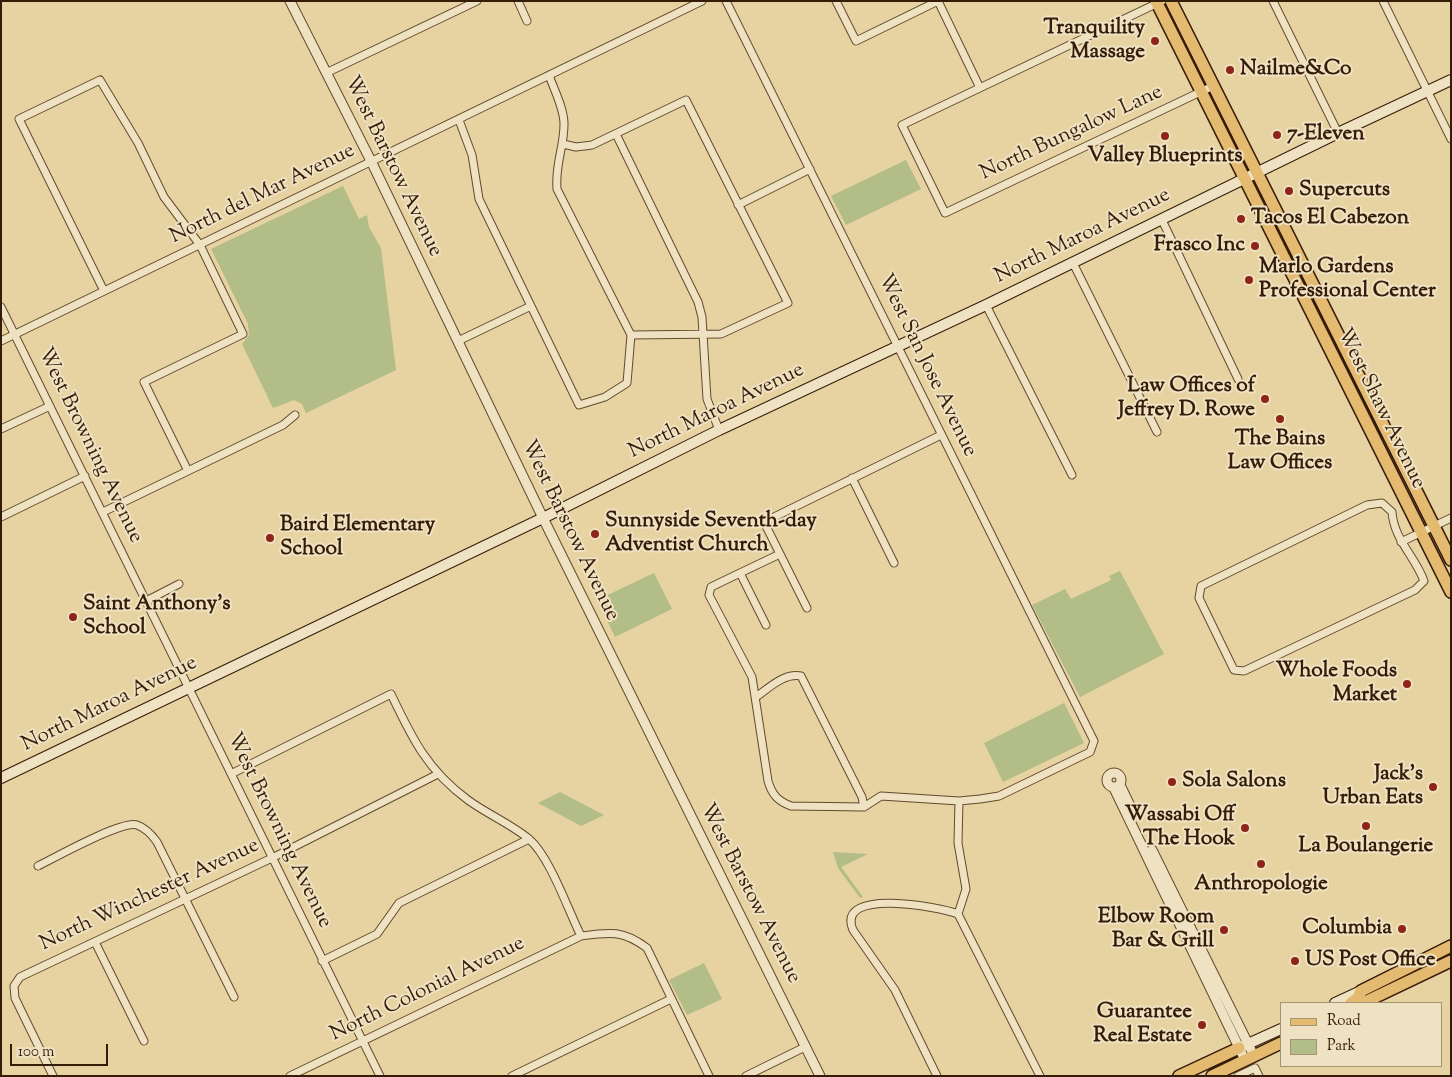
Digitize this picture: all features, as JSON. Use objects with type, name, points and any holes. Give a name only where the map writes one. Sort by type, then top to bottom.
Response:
[{"type":"main road","name":"West Shaw Avenue","points":[[1171,1],[1451,560]]},
{"type":"main road","name":"West Shaw Avenue","points":[[1159,2],[1201,92],[1451,592]]},
{"type":"main road","name":"North Maroa Avenue","points":[[1,778],[543,518],[719,430],[986,305],[1338,133],[1451,80]]},
{"type":"main road","points":[[1337,1002],[1451,946]]},
{"type":"main road","points":[[1365,1002],[1451,961]]},
{"type":"main road","points":[[1352,1002],[1358,998],[1361,991]]},
{"type":"main road","points":[[1179,1076],[1280,1028]]},
{"type":"main road","points":[[1212,1076],[1251,1061],[1280,1044]]},
{"type":"street","name":"West Barstow Avenue","points":[[290,1],[372,163],[543,518],[820,1076]]},
{"type":"street","points":[[326,73],[477,1]]},
{"type":"street","points":[[518,1],[527,21]]},
{"type":"street","name":"North del Mar Avenue","points":[[1,341],[372,163],[702,1]]},
{"type":"street","name":"West San Jose Avenue","points":[[726,1],[896,347],[1094,741],[1090,752],[999,796],[959,801]]},
{"type":"street","points":[[836,1],[856,40],[938,1],[980,88],[1159,2]]},
{"type":"street","points":[[1273,1],[1338,133]]},
{"type":"street","points":[[1383,1],[1451,139]]},
{"type":"street","points":[[459,120],[472,154],[479,199],[579,405],[605,396],[627,383],[631,335],[557,189],[556,165],[563,144],[565,122],[549,76]]},
{"type":"street","points":[[104,291],[19,119],[100,80],[138,143],[164,197],[200,245],[243,334],[144,382],[188,471]]},
{"type":"street","name":"North Bungalow Lane","points":[[980,88],[902,125],[945,213],[1214,86]]},
{"type":"street","points":[[563,144],[576,147],[592,145],[686,100],[788,302],[733,330],[721,334],[631,335]]},
{"type":"street","points":[[616,134],[698,302],[702,318],[707,399],[719,430]]},
{"type":"street","points":[[738,205],[810,169]]},
{"type":"street","points":[[1162,220],[1238,379]]},
{"type":"street","points":[[1073,263],[1157,432]]},
{"type":"street","points":[[986,305],[1072,476]]},
{"type":"street","name":"West Browning Avenue","points":[[1,306],[380,1076]]},
{"type":"street","points":[[458,341],[531,306]]},
{"type":"street","points":[[1,429],[50,406]]},
{"type":"street","points":[[103,512],[283,425],[295,415]]},
{"type":"street","points":[[807,608],[764,522],[941,435]]},
{"type":"street","points":[[1,517],[85,476]]},
{"type":"street","points":[[852,478],[894,563]]},
{"type":"street","points":[[1382,503],[1392,512],[1393,526],[1401,542],[1419,568],[1424,581],[1415,590],[1244,671],[1234,670],[1199,598],[1201,586],[1367,505],[1382,503]]},
{"type":"street","points":[[1401,542],[1451,518]]},
{"type":"street","points":[[780,554],[711,587],[710,595],[752,677],[771,793],[780,802],[791,806],[864,807],[881,796],[959,801],[958,843],[966,888],[958,914],[1040,1076]]},
{"type":"street","points":[[740,573],[766,625]]},
{"type":"street","points":[[146,600],[179,584]]},
{"type":"street","points":[[756,697],[784,677],[792,674],[801,676],[862,796],[864,807]]},
{"type":"street","points":[[231,774],[391,694],[417,748],[438,774],[467,800],[529,839],[542,854],[581,936]]},
{"type":"street","name":"North Winchester Avenue","points":[[53,1076],[15,998],[14,986],[20,977],[272,858],[438,774]]},
{"type":"street","points":[[1117,786],[1259,1076]]},
{"type":"street","points":[[38,866],[120,826],[138,825],[149,832],[157,842],[234,996]]},
{"type":"street","points":[[322,961],[377,934],[400,903],[529,839]]},
{"type":"street","points":[[937,1076],[895,990],[854,930],[851,920],[855,910],[889,903],[913,904],[958,914]]},
{"type":"street","name":"North Colonial Avenue","points":[[290,1076],[581,936],[612,932],[632,937],[647,948],[709,1076]]},
{"type":"street","points":[[95,942],[144,1041]]},
{"type":"street","points":[[512,1076],[671,999]]},
{"type":"street","points":[[746,1076],[806,1047]]},
{"type":"street","points":[[1238,1076],[1251,1061]]},
{"type":"green space","points":[[906,160],[921,189],[846,225],[831,196]]},
{"type":"green space","points":[[343,186],[359,219],[367,215],[369,227],[381,248],[396,370],[306,413],[302,404],[294,400],[273,408],[242,344],[249,335],[248,324],[211,249]]},
{"type":"green space","points":[[1120,571],[1164,654],[1080,697],[1032,605],[1065,589],[1071,599],[1111,580],[1109,576]]},
{"type":"green space","points":[[654,573],[672,609],[615,637],[597,600]]},
{"type":"green space","points":[[1064,703],[1084,743],[1003,782],[984,743]]},
{"type":"green space","points":[[560,792],[604,815],[581,826],[538,803]]},
{"type":"green space","points":[[833,852],[868,854],[841,867],[863,897],[860,898],[838,868]]},
{"type":"green space","points":[[704,963],[722,999],[687,1015],[669,980]]},
{"type":"place","name":"Tranquility Massage","points":[[1155,41]]},
{"type":"place","name":"Nailme&Co","points":[[1230,70]]},
{"type":"place","name":"7-Eleven","points":[[1277,135]]},
{"type":"place","name":"Valley Blueprints","points":[[1165,136]]},
{"type":"place","name":"Supercuts","points":[[1289,191]]},
{"type":"place","name":"Tacos El Cabezon","points":[[1241,219]]},
{"type":"place","name":"Frasco Inc","points":[[1255,246]]},
{"type":"place","name":"Marlo Gardens Professional Center","points":[[1249,280]]},
{"type":"place","name":"Law Offices of Jeffrey D. Rowe","points":[[1265,399]]},
{"type":"place","name":"The Bains Law Offices","points":[[1280,419]]},
{"type":"place","name":"Sunnyside Seventh-day Adventist Church","points":[[595,534]]},
{"type":"place","name":"Baird Elementary School","points":[[270,538]]},
{"type":"place","name":"Saint Anthony's School","points":[[73,617]]},
{"type":"place","name":"Whole Foods Market","points":[[1407,684]]},
{"type":"place","name":"Sola Salons","points":[[1172,782]]},
{"type":"place","name":"Jack's Urban Eats","points":[[1433,787]]},
{"type":"place","name":"La Boulangerie","points":[[1366,826]]},
{"type":"place","name":"Wassabi Off The Hook","points":[[1245,828]]},
{"type":"place","name":"Anthropologie","points":[[1261,864]]},
{"type":"place","name":"Columbia","points":[[1402,929]]},
{"type":"place","name":"Elbow Room Bar & Grill","points":[[1224,930]]},
{"type":"place","name":"US Post Office","points":[[1295,961]]},
{"type":"place","name":"Guarantee Real Estate","points":[[1202,1025]]}]
